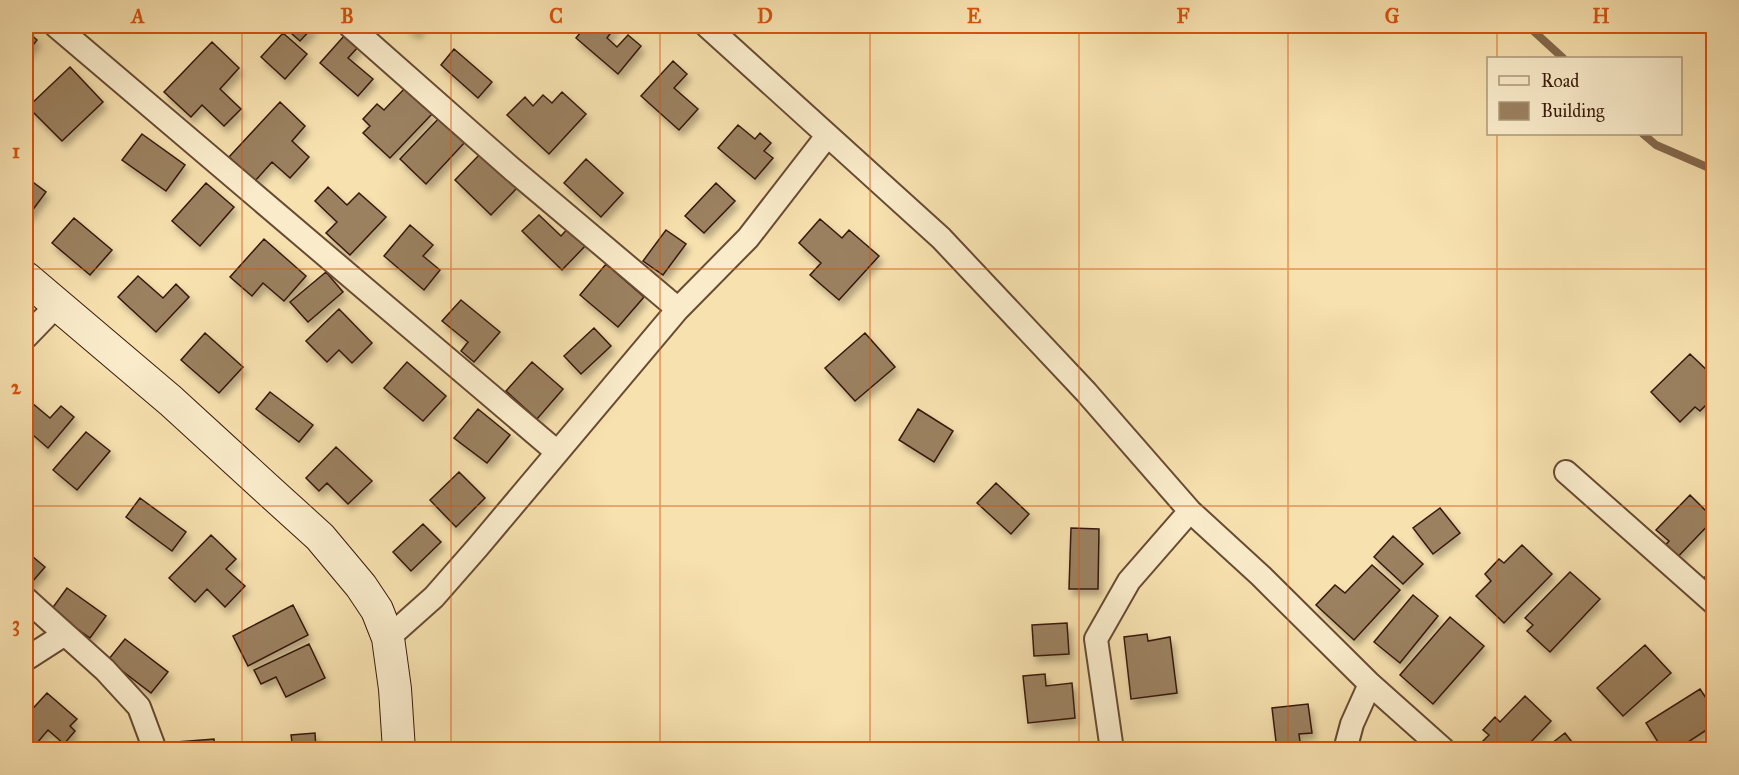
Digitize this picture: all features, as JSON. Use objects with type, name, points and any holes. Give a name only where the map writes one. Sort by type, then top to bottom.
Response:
[{"type":"main road","points":[[26,278],[171,401],[320,537],[361,586],[377,610],[388,638],[395,689],[399,750]]},
{"type":"street","points":[[56,26],[557,452]]},
{"type":"street","points":[[350,26],[512,169],[678,309]]},
{"type":"street","points":[[707,26],[941,238],[1086,392],[1190,511],[1261,576],[1370,684],[1444,750]]},
{"type":"street","points":[[388,638],[434,597],[678,309],[748,238],[827,136]]},
{"type":"street","points":[[26,337],[57,305]]},
{"type":"street","points":[[1566,472],[1713,603]]},
{"type":"street","points":[[1112,750],[1096,639],[1129,581],[1190,511]]},
{"type":"street","points":[[26,599],[105,670],[139,707],[155,750]]},
{"type":"street","points":[[26,659],[65,634]]},
{"type":"street","points":[[1345,750],[1352,724],[1370,684]]},
{"type":"building","points":[[283,26],[314,26],[300,41]]},
{"type":"building","points":[[406,26],[422,26],[416,33]]},
{"type":"building","points":[[586,26],[616,26],[607,38],[617,47],[628,35],[641,46],[618,74],[576,38]]},
{"type":"building","points":[[26,30],[37,40],[26,54]]},
{"type":"building","points":[[283,33],[307,54],[285,79],[261,57]]},
{"type":"building","points":[[344,36],[358,47],[348,58],[373,79],[358,96],[320,63]]},
{"type":"building","points":[[212,42],[239,68],[220,89],[241,109],[224,126],[202,105],[191,117],[164,92]]},
{"type":"building","points":[[454,49],[492,82],[478,98],[441,65]]},
{"type":"building","points":[[673,61],[687,74],[674,88],[698,109],[679,130],[641,96]]},
{"type":"building","points":[[70,67],[103,102],[62,141],[28,107]]},
{"type":"building","points":[[405,88],[432,114],[390,158],[363,133],[370,126],[363,119],[377,104],[384,110]]},
{"type":"building","points":[[562,92],[586,114],[549,154],[507,115],[525,97],[533,106],[543,95],[552,103]]},
{"type":"building","points":[[280,102],[305,126],[292,141],[309,157],[290,178],[272,162],[255,181],[229,157]]},
{"type":"building","points":[[440,117],[466,141],[426,184],[400,159]]},
{"type":"building","points":[[738,125],[755,139],[760,133],[771,143],[764,151],[773,158],[755,179],[718,148]]},
{"type":"building","points":[[142,134],[185,165],[166,191],[122,160]]},
{"type":"building","points":[[482,152],[518,187],[491,215],[455,180]]},
{"type":"building","points":[[586,159],[623,193],[601,217],[564,183]]},
{"type":"building","points":[[26,177],[46,192],[29,215],[26,213]]},
{"type":"building","points":[[206,183],[234,207],[200,246],[172,221]]},
{"type":"building","points":[[716,183],[735,201],[704,233],[685,216]]},
{"type":"building","points":[[328,187],[347,205],[359,193],[386,217],[350,255],[326,233],[337,222],[315,201]]},
{"type":"building","points":[[539,215],[561,236],[570,226],[588,243],[562,270],[522,231]]},
{"type":"building","points":[[74,218],[112,250],[90,275],[52,243]]},
{"type":"building","points":[[820,219],[842,238],[849,230],[879,256],[839,300],[810,275],[821,263],[799,243]]},
{"type":"building","points":[[410,225],[433,245],[423,256],[440,270],[424,290],[384,256]]},
{"type":"building","points":[[666,230],[686,244],[663,275],[643,261]]},
{"type":"building","points":[[264,239],[306,276],[284,301],[263,283],[252,296],[230,277]]},
{"type":"building","points":[[606,264],[644,297],[618,327],[580,295]]},
{"type":"building","points":[[326,272],[343,292],[308,322],[290,302]]},
{"type":"building","points":[[138,276],[163,298],[176,284],[189,297],[156,332],[118,297]]},
{"type":"building","points":[[461,300],[500,332],[474,362],[461,351],[468,342],[442,321]]},
{"type":"building","points":[[339,309],[372,343],[352,363],[339,350],[327,362],[306,341]]},
{"type":"building","points":[[594,328],[611,346],[581,374],[564,356]]},
{"type":"building","points":[[205,333],[243,367],[219,393],[181,360]]},
{"type":"building","points":[[865,333],[895,367],[855,401],[825,368]]},
{"type":"building","points":[[1714,337],[1714,351],[1706,344]]},
{"type":"building","points":[[1690,354],[1714,377],[1714,385],[1706,393],[1712,399],[1700,411],[1695,407],[1680,422],[1651,392]]},
{"type":"building","points":[[407,362],[446,396],[423,421],[384,388]]},
{"type":"building","points":[[532,362],[563,389],[537,419],[506,391]]},
{"type":"building","points":[[270,392],[313,425],[299,442],[256,409]]},
{"type":"building","points":[[26,398],[50,418],[61,406],[74,417],[48,448],[26,429]]},
{"type":"building","points":[[478,409],[510,435],[487,463],[454,438]]},
{"type":"building","points":[[918,409],[953,431],[934,462],[899,440]]},
{"type":"building","points":[[86,432],[110,451],[77,490],[53,470]]},
{"type":"building","points":[[336,447],[372,481],[348,504],[327,483],[319,491],[306,478]]},
{"type":"building","points":[[459,472],[485,498],[456,527],[430,500]]},
{"type":"building","points":[[996,483],[1029,514],[1011,534],[977,503]]},
{"type":"building","points":[[1690,495],[1714,519],[1672,563],[1660,551],[1669,541],[1656,530]]},
{"type":"building","points":[[140,498],[186,532],[172,551],[126,517]]},
{"type":"building","points":[[1440,508],[1460,533],[1433,554],[1413,528]]},
{"type":"building","points":[[423,524],[441,542],[411,571],[393,552]]},
{"type":"building","points":[[1071,528],[1099,529],[1098,589],[1069,589]]},
{"type":"building","points":[[211,535],[236,559],[226,569],[245,586],[225,607],[207,589],[195,602],[169,578]]},
{"type":"building","points":[[1393,536],[1423,564],[1403,584],[1374,557]]},
{"type":"building","points":[[1522,545],[1552,574],[1504,623],[1476,596],[1491,581],[1485,574],[1499,559],[1504,563]]},
{"type":"building","points":[[26,551],[45,567],[26,589]]},
{"type":"building","points":[[1372,565],[1400,590],[1354,640],[1316,605],[1335,585],[1345,593]]},
{"type":"building","points":[[1714,568],[1714,593],[1701,581]]},
{"type":"building","points":[[1570,572],[1600,599],[1550,652],[1527,631],[1533,625],[1525,618]]},
{"type":"building","points":[[67,588],[106,616],[90,638],[51,610]]},
{"type":"building","points":[[1413,595],[1438,616],[1400,663],[1374,642]]},
{"type":"building","points":[[293,605],[308,635],[248,666],[233,636]]},
{"type":"building","points":[[1450,617],[1484,646],[1433,704],[1400,675]]},
{"type":"building","points":[[1067,623],[1069,654],[1034,656],[1032,625]]},
{"type":"building","points":[[1147,634],[1148,641],[1170,637],[1177,693],[1131,699],[1124,637]]},
{"type":"building","points":[[125,639],[168,672],[151,693],[108,660]]},
{"type":"building","points":[[309,644],[325,678],[286,697],[276,677],[261,684],[254,670]]},
{"type":"building","points":[[1645,645],[1671,673],[1623,716],[1597,688]]},
{"type":"building","points":[[1045,674],[1046,686],[1072,683],[1075,718],[1028,723],[1023,676]]},
{"type":"building","points":[[1700,689],[1714,710],[1714,725],[1676,750],[1663,750],[1646,723]]},
{"type":"building","points":[[47,693],[77,719],[70,726],[75,731],[64,744],[48,730],[31,750],[28,750],[26,747],[26,716]]},
{"type":"building","points":[[1525,696],[1551,721],[1529,744],[1532,747],[1530,750],[1490,750],[1482,742],[1489,735],[1483,730],[1495,717],[1500,722]]},
{"type":"building","points":[[1308,704],[1312,733],[1299,734],[1301,750],[1277,750],[1272,708]]},
{"type":"building","points":[[315,733],[316,750],[293,750],[291,735]]},
{"type":"building","points":[[1565,733],[1578,750],[1543,750]]},
{"type":"building","points":[[1712,738],[1714,750],[1694,750]]},
{"type":"building","points":[[214,739],[215,750],[178,750],[177,742]]},
{"type":"building","points":[[1085,746],[1085,750],[1064,750]]},
{"type":"waterway","points":[[1528,26],[1562,57]]},
{"type":"waterway","points":[[1644,135],[1656,145],[1714,170]]}]
